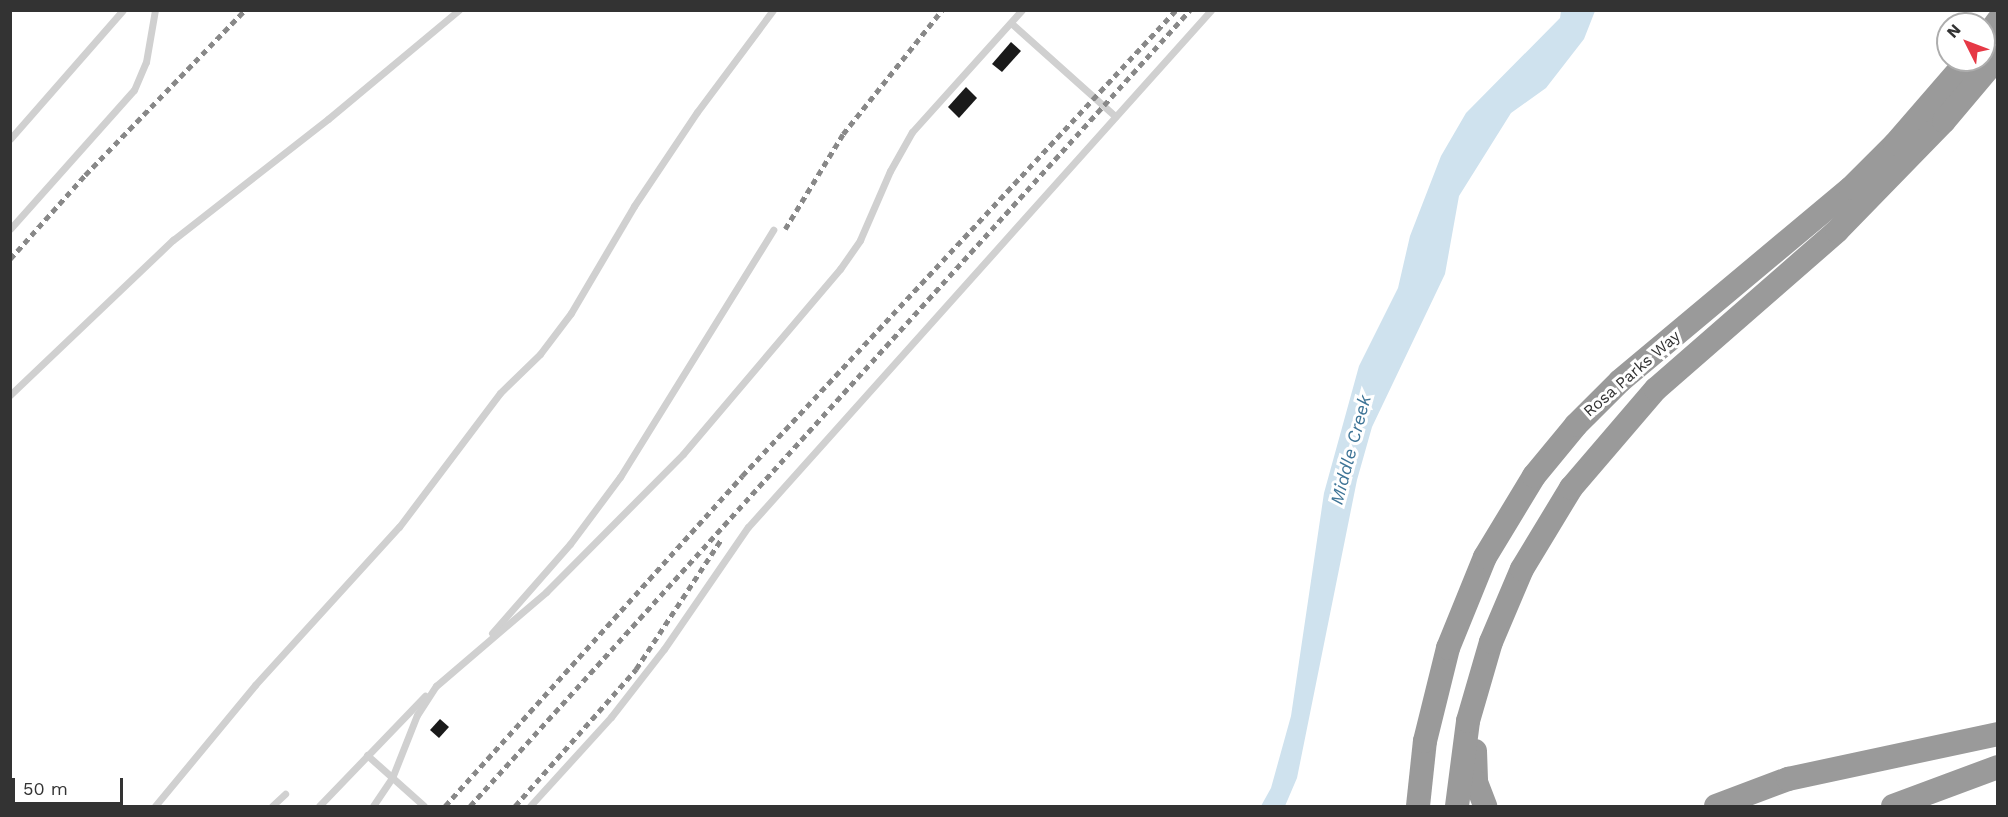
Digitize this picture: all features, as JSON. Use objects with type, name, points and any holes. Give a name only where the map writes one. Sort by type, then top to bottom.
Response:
[{"type":"highway","name":"Rosa Parks Way","points":[[1457,807],[1472,705],[1508,599],[1554,514],[1623,424],[1656,389],[1837,231],[1944,121],[1998,57]]},
{"type":"highway","name":"Rosa Parks Way","points":[[1418,807],[1428,726],[1448,648],[1485,558],[1534,476],[1597,402],[1826,212],[1895,144],[1958,72]]},
{"type":"highway","points":[[1434,807],[1448,708],[1485,558]]},
{"type":"highway","points":[[1485,807],[1476,782],[1475,754],[1508,599]]},
{"type":"highway","points":[[1406,807],[1408,779],[1428,726]]},
{"type":"highway","points":[[1716,807],[1788,779],[1998,734]]},
{"type":"highway","points":[[1893,807],[1998,767]]},
{"type":"lane","points":[[10,139],[123,10]]},
{"type":"lane","points":[[10,229],[134,90],[146,62],[155,10]]},
{"type":"lane","points":[[10,395],[172,240],[328,119],[459,10]]},
{"type":"lane","points":[[155,807],[255,685],[399,527],[482,414],[547,346],[571,313],[678,140],[773,10]]},
{"type":"lane","points":[[373,807],[392,778],[417,715],[436,686],[546,592],[682,454],[840,269],[860,240],[890,171],[912,132],[1022,10]]},
{"type":"lane","points":[[530,807],[611,717],[664,650],[748,526],[1210,10]]},
{"type":"lane","points":[[1011,23],[1115,116]]},
{"type":"lane","points":[[319,807],[367,755],[517,606],[585,525],[620,477],[773,230]]},
{"type":"lane","points":[[367,755],[424,807]]},
{"type":"lane","points":[[272,807],[285,794]]},
{"type":"water","name":"Middle Creek","points":[[1561,11],[1595,11],[1584,39],[1546,88],[1511,113],[1459,196],[1445,274],[1372,427],[1357,480],[1297,778],[1285,806],[1261,806],[1271,788],[1291,716],[1324,493],[1359,366],[1398,288],[1410,236],[1441,156],[1466,113],[1560,18]]},
{"type":"building","points":[[1011,42],[1021,51],[1002,72],[992,64]]},
{"type":"building","points":[[966,87],[977,98],[959,118],[948,107]]},
{"type":"building","points":[[440,719],[449,727],[439,738],[430,730]]},
{"type":"railway","points":[[10,259],[85,175],[245,10]]},
{"type":"railway","points":[[785,229],[843,134],[942,10]]},
{"type":"railway","points":[[445,806],[742,476],[1176,10]]},
{"type":"railway","points":[[470,806],[1190,10]]},
{"type":"railway","points":[[515,806],[636,669],[722,538]]}]
